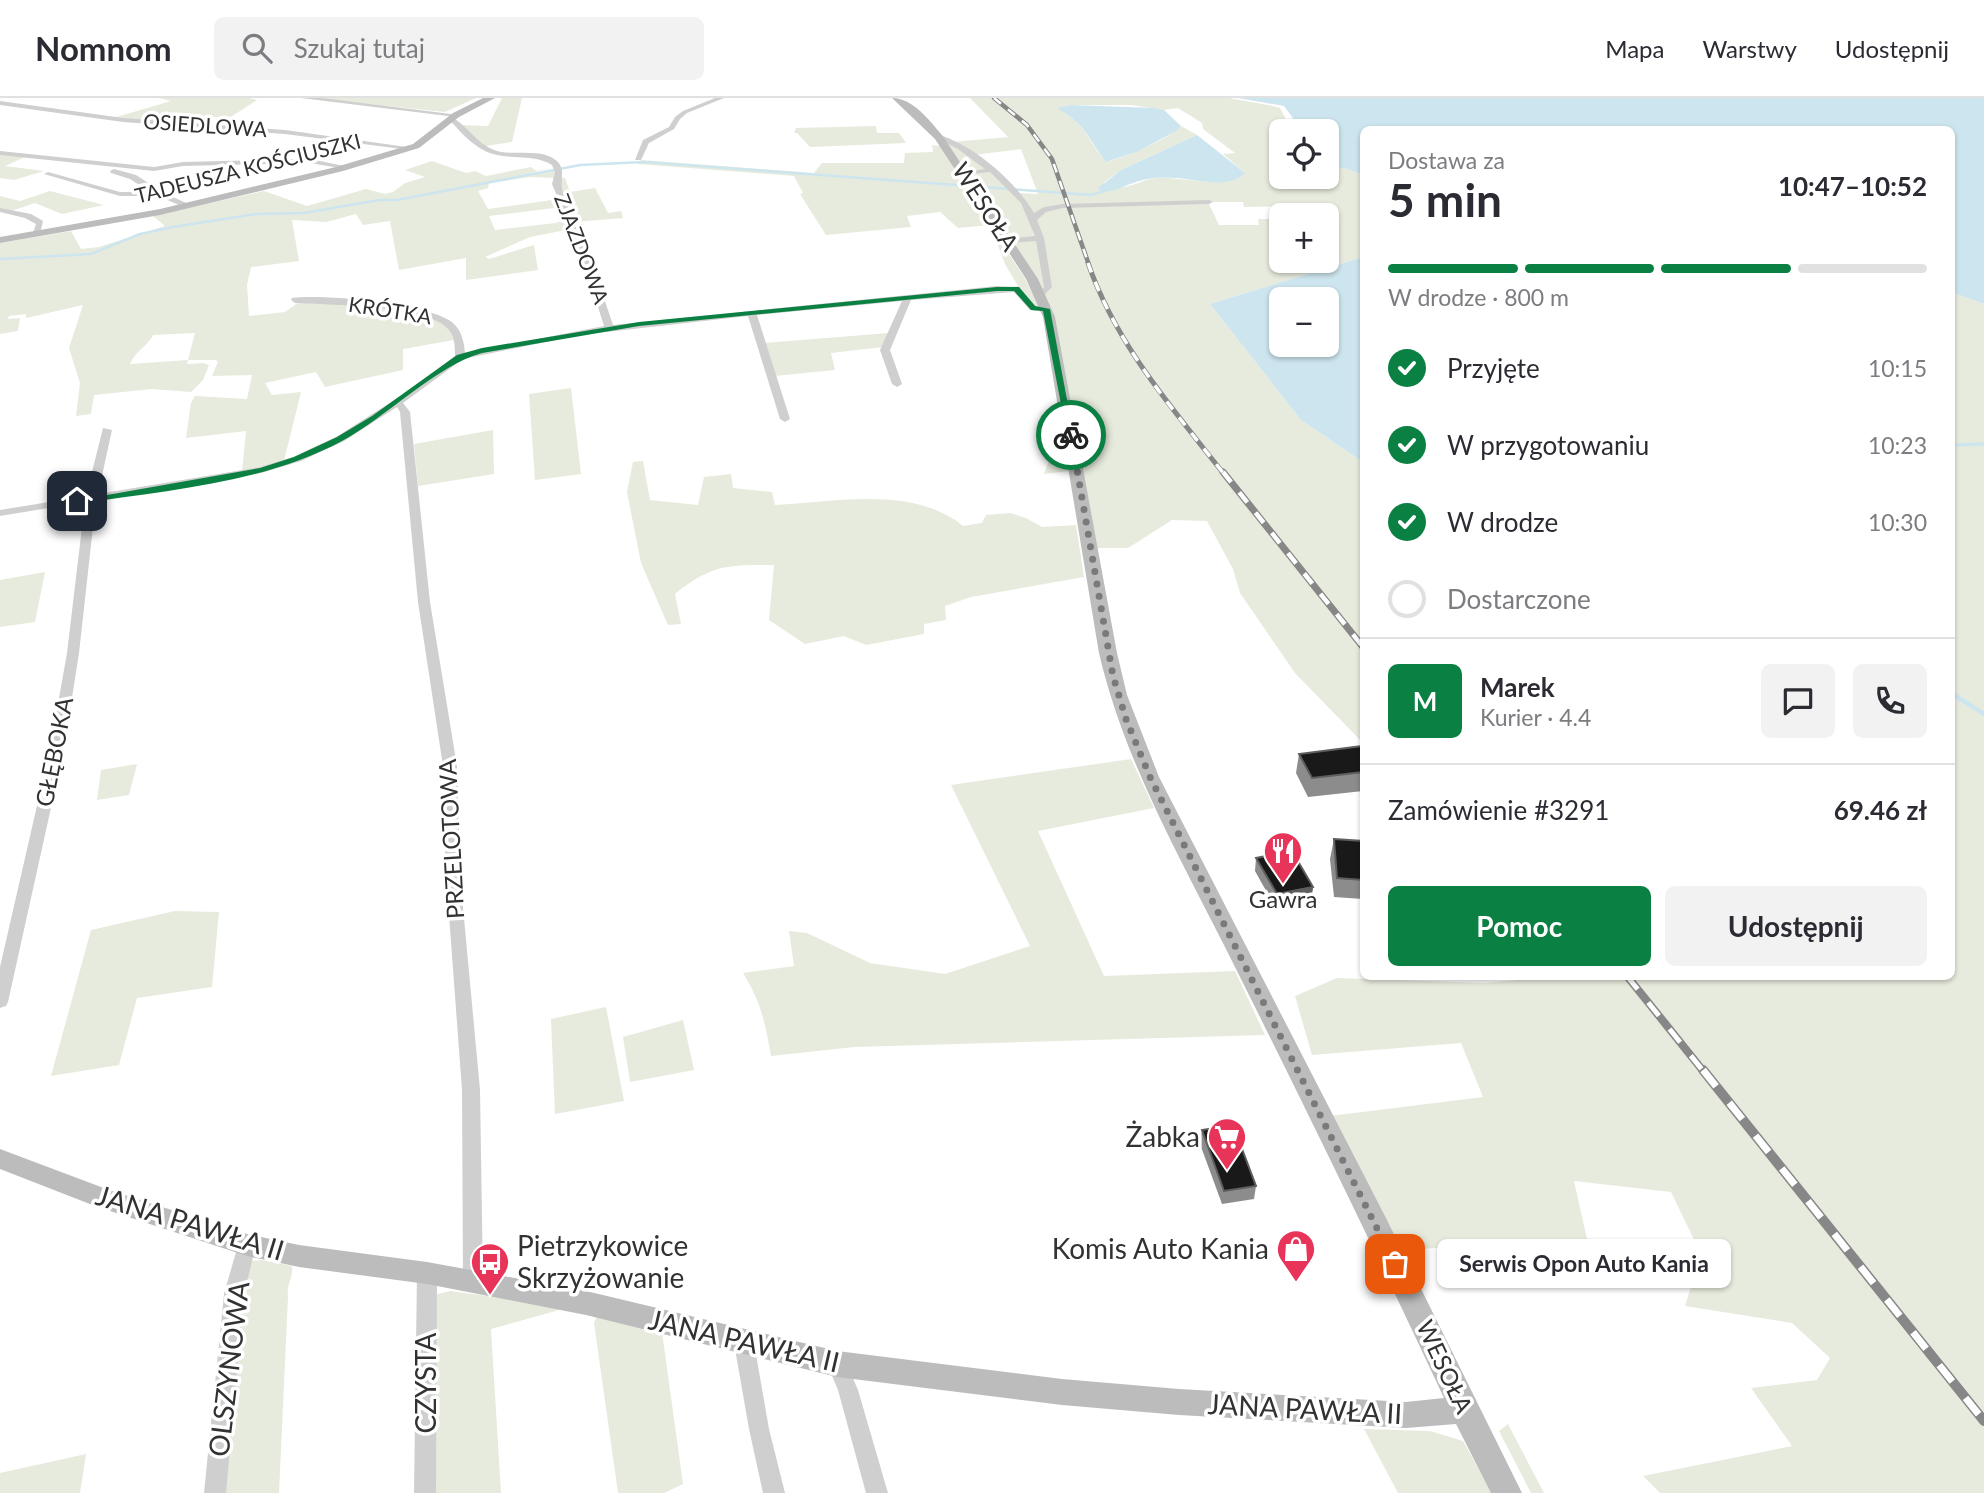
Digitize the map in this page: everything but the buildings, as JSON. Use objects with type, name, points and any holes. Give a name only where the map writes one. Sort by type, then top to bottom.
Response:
[{"type":"main road","name":"TADEUSZA KOŚCIUSZKI","points":[[0,240],[189,206],[345,167],[410,148],[454,117],[491,98]]},
{"type":"main road","name":"WESOŁA","points":[[897,98],[924,120],[939,137],[1008,241],[1044,302],[1066,402],[1108,653],[1126,719],[1150,777],[1378,1228],[1464,1410],[1507,1493]]},
{"type":"main road","name":"JANA PAWŁA II","points":[[0,1159],[104,1199],[247,1245],[299,1256],[427,1273],[586,1303],[837,1364],[1049,1390],[1180,1402],[1406,1415],[1464,1410]]},
{"type":"street","points":[[304,98],[454,117]]},
{"type":"street","points":[[638,158],[646,142],[672,128],[684,113],[720,98]]},
{"type":"street","name":"OSIEDLOWA","points":[[0,103],[123,120],[296,133],[410,148]]},
{"type":"street","name":"ZJAZDOWA","points":[[454,117],[493,153],[546,158],[559,168],[556,184],[585,253],[609,328]]},
{"type":"street","points":[[0,513],[211,480],[298,459],[340,439],[398,402],[460,356],[609,328],[908,297],[1012,288],[1019,290],[1033,308],[1044,302],[1048,287],[1040,239],[1034,219],[1020,195],[992,170],[952,142],[939,137]]},
{"type":"street","points":[[0,153],[153,169],[183,164],[310,161],[345,167]]},
{"type":"street","points":[[90,162],[133,177],[159,194],[189,206]]},
{"type":"street","points":[[968,182],[992,170]]},
{"type":"street","points":[[48,174],[120,194],[159,194]]},
{"type":"street","points":[[1020,195],[1036,204],[1063,206],[1209,202]]},
{"type":"street","points":[[1034,219],[1036,213],[1063,206]]},
{"type":"street","points":[[0,210],[35,219],[40,223],[36,230],[40,233]]},
{"type":"street","points":[[1008,241],[1040,239]]},
{"type":"street","points":[[897,384],[886,350],[908,297]]},
{"type":"street","name":"KRÓTKA","points":[[295,300],[372,306],[438,316],[452,327],[460,356]]},
{"type":"street","points":[[752,313],[785,419]]},
{"type":"street","name":"PRZELOTOWA","points":[[398,402],[405,412],[424,603],[450,766],[453,875],[471,1090],[473,1281]]},
{"type":"street","name":"GŁĘBOKA","points":[[0,1002],[57,749],[73,653],[91,499],[107,430]]},
{"type":"street","name":"OLSZYNOWA","points":[[215,1493],[234,1294],[247,1245]]},
{"type":"street","name":"CZYSTA","points":[[425,1493],[427,1273]]},
{"type":"street","points":[[744,1343],[759,1429],[774,1493]]},
{"type":"street","points":[[837,1364],[848,1390],[877,1493]]},
{"type":"shaded area","points":[[159,98],[257,100],[229,118],[173,114],[156,122],[113,118],[171,101]]},
{"type":"shaded area","points":[[311,98],[476,98],[445,112]]},
{"type":"shaded area","points":[[502,98],[522,98],[512,142],[486,146],[461,125],[488,126]]},
{"type":"shaded area","points":[[970,98],[1229,98],[1280,108],[1286,119],[1269,119],[1269,189],[1339,189],[1339,168],[1360,174],[1360,258],[1339,264],[1339,203],[1269,203],[1269,207],[1244,207],[1243,202],[1100,206],[1209,204],[1219,225],[1259,225],[1258,219],[1269,219],[1269,273],[1311,273],[1210,304],[1301,420],[1360,460],[1360,740],[1295,673],[1240,593],[1233,569],[1207,521],[1172,520],[1128,548],[1094,548],[1046,309],[939,137],[952,142],[1008,137]],"holes":[[[1071,105],[1132,105],[1164,110],[1178,108],[1202,123],[1203,129],[1235,153],[1223,154],[1245,173],[1237,178],[1215,182],[1157,178],[1122,187],[1103,183],[1121,170],[1197,135],[1181,126],[1167,137],[1124,157],[1106,162],[1075,120],[1058,108]],[[1021,149],[1038,194],[1018,193],[973,155]]]},
{"type":"shaded area","points":[[876,126],[877,133],[899,133],[906,143],[810,147],[794,133],[796,128]]},
{"type":"shaded area","points":[[932,145],[940,146],[989,225],[958,228],[940,212],[907,216],[911,227],[826,235],[800,194],[803,193],[794,176],[638,164],[641,160],[814,173],[822,163],[904,163],[905,153],[933,152]]},
{"type":"shaded area","points":[[0,154],[25,157],[5,166],[44,171],[14,180],[0,178]]},
{"type":"shaded area","points":[[432,161],[466,173],[475,171],[486,176],[531,167],[536,171],[554,167],[504,180],[557,170],[555,178],[530,177],[489,183],[488,188],[478,191],[488,209],[559,199],[562,207],[489,216],[495,230],[556,223],[567,219],[571,229],[530,237],[485,257],[489,259],[534,245],[538,270],[466,280],[466,258],[399,270],[390,221],[363,225],[356,214],[326,222],[292,220],[299,261],[251,267],[247,285],[249,316],[285,312],[299,302],[387,306],[420,311],[442,320],[454,340],[403,349],[403,370],[325,387],[316,372],[265,383],[272,395],[301,392],[284,461],[242,471],[246,431],[186,438],[191,403],[195,396],[247,399],[252,375],[212,376],[218,362],[216,360],[188,360],[187,364],[209,365],[203,380],[191,392],[152,389],[94,395],[91,414],[76,416],[80,383],[69,348],[83,305],[26,318],[26,314],[9,316],[8,319],[20,318],[18,331],[0,334],[0,243],[71,231],[81,249],[99,247],[165,226],[153,216],[264,191],[307,206],[366,189],[385,194],[393,192],[405,183],[425,177],[405,170]],"holes":[[[195,333],[188,360],[130,364],[153,335]]]},
{"type":"shaded area","points":[[561,178],[565,178],[570,192],[595,188],[608,213],[621,211],[623,218],[575,222],[558,184]]},
{"type":"shaded area","points":[[50,191],[104,205],[62,214],[35,203],[11,211],[0,209],[0,196],[20,201]]},
{"type":"shaded area","points":[[992,229],[1024,277],[1039,306],[1034,306],[1014,287],[1018,286],[1005,264]]},
{"type":"shaded area","points":[[1955,293],[1984,304],[1984,1493],[1660,1493],[1643,1476],[1792,1446],[1751,1388],[1817,1380],[1830,1358],[1792,1323],[1685,1306],[1701,1254],[1671,1192],[1574,1181],[1587,1239],[1403,1250],[1378,1228],[1322,1117],[1483,1097],[1461,1043],[1312,1055],[1295,996],[1337,978],[1484,983],[1518,980],[1955,980]]},
{"type":"shaded area","points":[[889,333],[883,347],[831,353],[835,370],[774,376],[764,343]]},
{"type":"shaded area","points":[[571,388],[581,474],[535,480],[529,394]]},
{"type":"shaded area","points":[[493,430],[494,474],[418,486],[414,444]]},
{"type":"shaded area","points":[[1065,440],[1070,471],[1044,474],[1050,458],[1046,441]]},
{"type":"shaded area","points":[[643,461],[650,500],[698,505],[704,477],[731,474],[733,488],[772,492],[775,505],[873,499],[921,505],[943,513],[963,526],[982,523],[986,515],[1010,513],[1042,527],[1076,525],[1084,577],[971,597],[945,606],[946,620],[924,624],[924,634],[866,645],[844,636],[805,644],[769,620],[774,565],[732,566],[710,572],[675,594],[681,624],[668,625],[641,563],[627,492],[633,462]]},
{"type":"shaded area","points":[[45,572],[35,622],[0,627],[0,580]]},
{"type":"shaded area","points":[[1131,759],[1154,808],[1038,831],[1104,976],[1235,971],[1265,1035],[854,1047],[771,1056],[762,1013],[743,973],[794,966],[789,931],[807,933],[870,963],[945,974],[1030,946],[951,785]]},
{"type":"shaded area","points":[[137,764],[129,795],[97,800],[101,770]]},
{"type":"shaded area","points":[[175,911],[219,912],[212,987],[137,998],[119,1065],[51,1076],[91,930]]},
{"type":"shaded area","points":[[606,1007],[624,1101],[555,1114],[551,1019]]},
{"type":"shaded area","points":[[683,1020],[694,1070],[630,1082],[623,1037]]},
{"type":"shaded area","points":[[262,1260],[292,1266],[288,1292],[279,1493],[222,1493],[239,1294],[252,1261]]},
{"type":"shaded area","points":[[450,1291],[570,1307],[491,1329],[501,1493],[432,1493],[434,1295]]},
{"type":"shaded area","points":[[602,1317],[662,1332],[683,1484],[664,1493],[618,1493],[594,1323],[596,1318]]},
{"type":"shaded area","points":[[1508,1424],[1544,1493],[1531,1493],[1499,1431]]},
{"type":"shaded area","points":[[1364,1429],[1430,1431],[1463,1441],[1492,1493],[1398,1493]]},
{"type":"shaded area","points":[[86,1454],[80,1493],[0,1493],[0,1473]]},
{"type":"water","points":[[1238,98],[1984,98],[1984,304],[1955,293],[1955,126],[1360,126],[1360,174],[1339,168],[1339,119],[1293,118],[1284,106]]},
{"type":"water","points":[[1071,105],[1155,108],[1164,110],[1181,126],[1139,151],[1106,162],[1081,126],[1057,108]]},
{"type":"water","points":[[1197,135],[1245,173],[1230,181],[1221,182],[1151,178],[1107,192],[1098,188],[1121,170]]},
{"type":"water","points":[[1360,258],[1360,460],[1301,420],[1210,304],[1311,273],[1339,273],[1339,264]]},
{"type":"waterway","points":[[0,259],[91,254],[140,234],[173,227],[256,214],[304,213],[379,200],[397,200],[580,165],[644,162],[1091,195],[1102,192]]},
{"type":"waterway","points":[[1955,445],[1984,444]]},
{"type":"waterway","points":[[1955,696],[1984,714]]},
{"type":"railway","points":[[994,98],[1027,125],[1052,159],[1089,265]]},
{"type":"railway","points":[[1088,263],[1100,293],[1129,348],[1224,474]]},
{"type":"railway","points":[[1223,472],[1360,643]]},
{"type":"railway","points":[[1630,980],[1704,1072]]},
{"type":"railway","points":[[1703,1070],[1984,1421]]},
{"type":"way so far","points":[[1071,435],[1108,653],[1126,719],[1150,777],[1395,1264]]},
{"type":"place","name":"Gawra","points":[[1283,885]]},
{"type":"place","name":"Żabka","points":[[1227,1171]]},
{"type":"place","name":"Serwis Opon Auto Kania","points":[[1395,1264]]},
{"type":"place","name":"Komis Auto Kania","points":[[1296,1283]]},
{"type":"place","name":"Pietrzykowice Skrzyżowanie","points":[[490,1296]]},
{"type":"route","points":[[77,501],[200,482],[261,470],[298,459],[340,439],[375,417],[460,356],[580,332],[639,324],[1012,288],[1019,290],[1033,308],[1046,309],[1055,340],[1071,435]]}]
